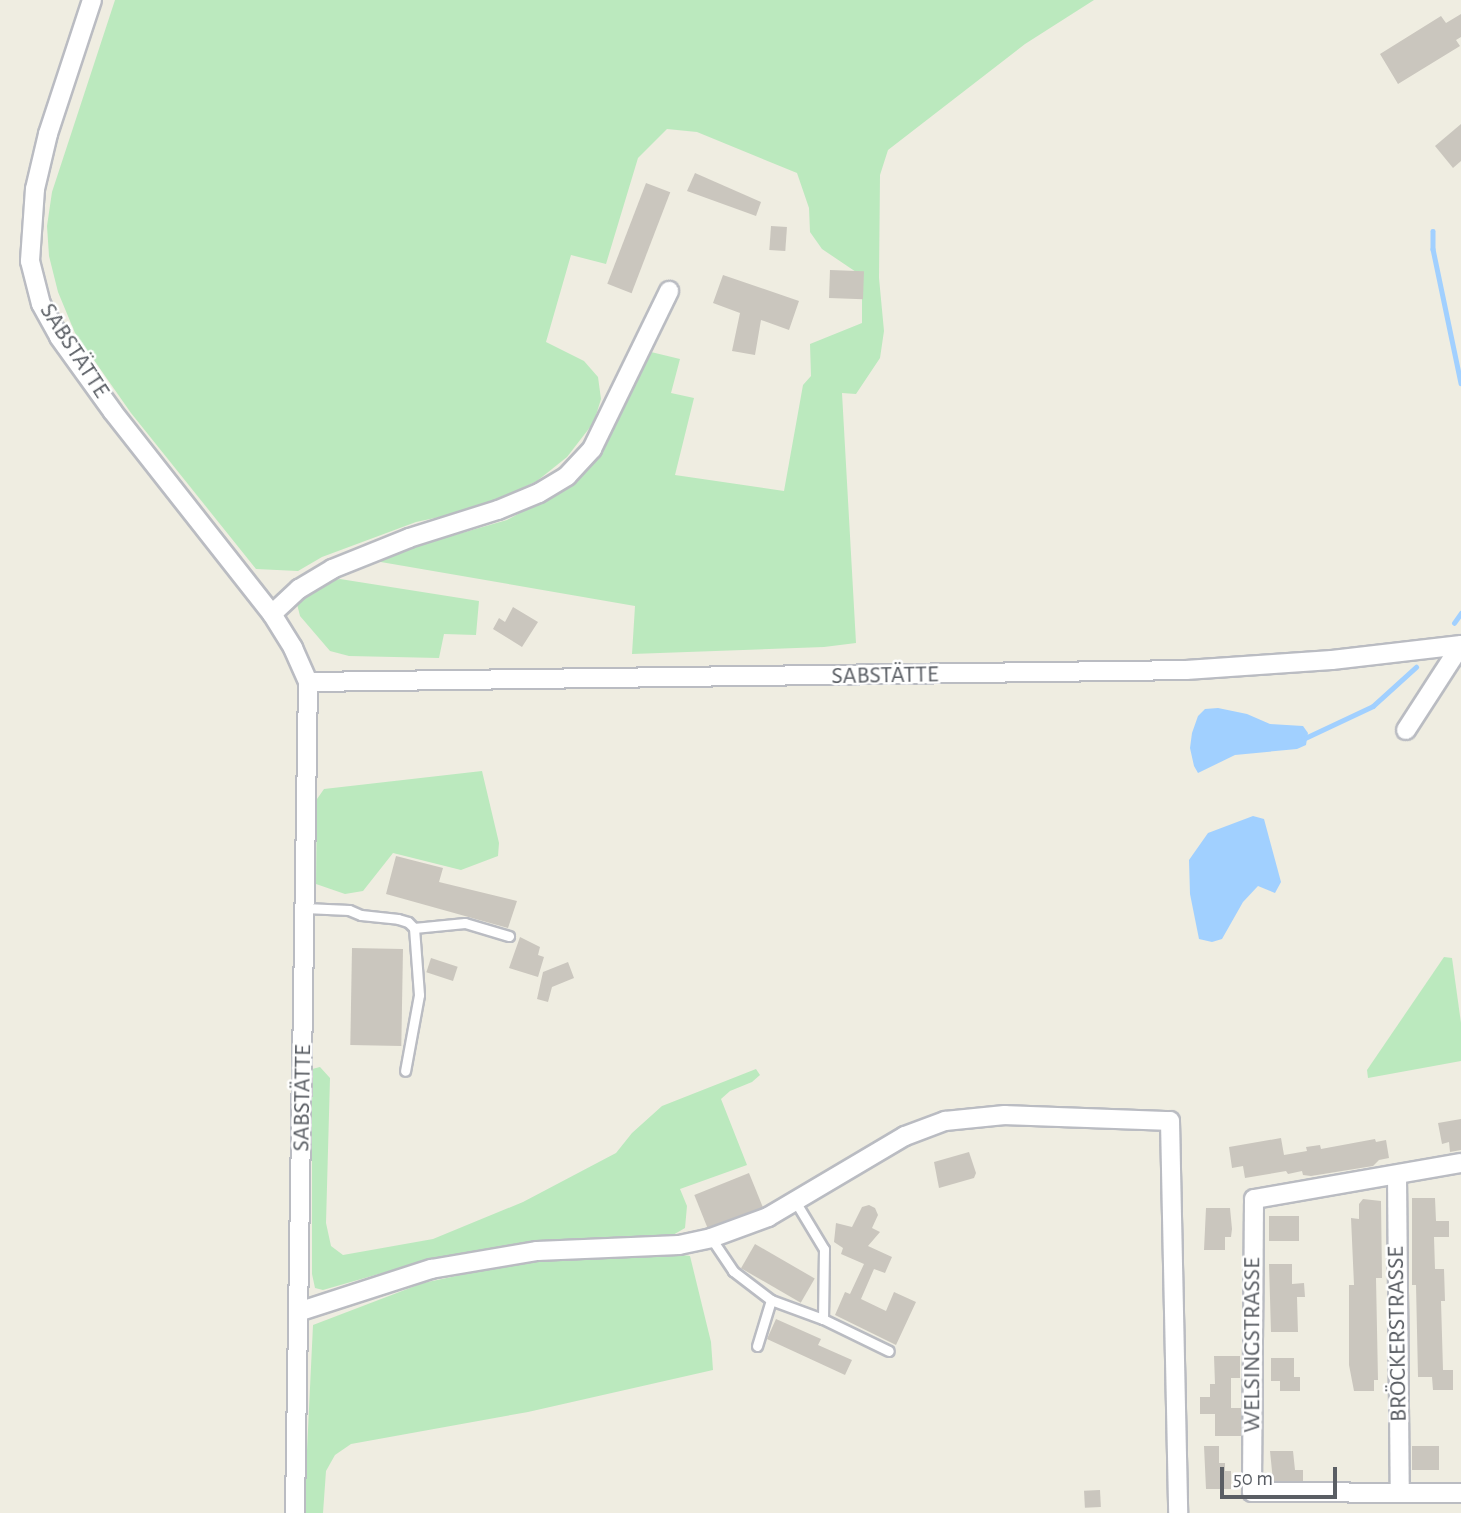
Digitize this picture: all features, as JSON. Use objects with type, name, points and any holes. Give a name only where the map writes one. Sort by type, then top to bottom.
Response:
[{"type":"street","name":"SABSTÄTTE","points":[[88,1],[48,134],[35,189],[30,261],[41,304],[59,337],[113,412],[272,614],[293,648],[308,682],[301,1311],[295,1513]]},
{"type":"street","points":[[272,614],[299,589],[332,569],[409,538],[498,510],[539,493],[567,476],[592,450],[669,292]]},
{"type":"street","name":"SABSTÄTTE","points":[[308,682],[1186,670],[1332,660],[1461,645]]},
{"type":"street","points":[[1406,730],[1461,645]]},
{"type":"street","points":[[301,1311],[431,1269],[537,1251],[679,1245],[711,1238],[768,1217],[905,1136],[945,1121],[1005,1115],[1170,1121],[1178,1513]]},
{"type":"street","name":"WELSINGSTRASSE","points":[[1461,1163],[1254,1199],[1252,1492],[1461,1493]]},
{"type":"street","name":"BRÖCKERSTRASSE","points":[[1396,1175],[1400,1493]]},
{"type":"lane","points":[[305,908],[349,910],[361,915],[398,919],[408,922],[414,928],[419,995],[405,1071]]},
{"type":"lane","points":[[414,928],[465,923],[509,936]]},
{"type":"lane","points":[[794,1201],[824,1249],[824,1319]]},
{"type":"lane","points":[[711,1238],[733,1271],[771,1300],[824,1319],[889,1351]]},
{"type":"lane","points":[[757,1346],[771,1300]]},
{"type":"green space","points":[[115,0],[1094,0],[1025,44],[888,150],[880,175],[879,278],[884,331],[880,358],[856,394],[842,393],[856,643],[824,647],[632,654],[635,606],[375,561],[406,549],[507,520],[577,482],[610,433],[651,352],[680,359],[671,393],[694,398],[675,475],[784,491],[803,385],[811,376],[810,344],[862,323],[862,276],[822,249],[810,232],[809,208],[797,173],[697,132],[667,129],[638,158],[606,264],[571,255],[546,342],[584,361],[598,377],[601,399],[594,422],[567,457],[537,481],[493,502],[463,512],[416,522],[322,557],[298,571],[256,569],[131,413],[75,333],[58,292],[49,256],[47,226],[52,192]]},
{"type":"green space","points":[[340,579],[479,601],[476,635],[444,634],[439,658],[349,656],[330,651],[300,616],[297,604],[325,582]]},
{"type":"green space","points":[[482,771],[499,843],[498,856],[461,870],[393,853],[363,891],[345,894],[316,884],[317,799],[324,789]]},
{"type":"green space","points":[[1444,957],[1452,958],[1461,1023],[1461,1061],[1368,1078],[1367,1070]]},
{"type":"green space","points":[[320,1067],[330,1078],[326,1223],[331,1246],[343,1255],[433,1239],[523,1202],[616,1153],[632,1133],[662,1106],[756,1069],[760,1075],[721,1099],[747,1165],[680,1189],[687,1206],[685,1228],[673,1235],[552,1240],[499,1247],[431,1259],[323,1290],[315,1288],[312,1274],[312,1069]]},
{"type":"green space","points":[[664,1252],[690,1256],[711,1342],[713,1370],[528,1412],[351,1444],[335,1455],[326,1471],[323,1513],[304,1513],[313,1325],[423,1283],[499,1267],[550,1257]]},
{"type":"water","points":[[1218,708],[1247,714],[1270,724],[1303,726],[1308,733],[1306,745],[1297,749],[1235,755],[1198,773],[1190,748],[1192,733],[1198,716],[1205,709]]},
{"type":"water","points":[[1253,816],[1264,819],[1281,882],[1275,893],[1258,886],[1243,902],[1222,939],[1212,942],[1199,939],[1190,894],[1189,860],[1208,833]]},
{"type":"building","points":[[1461,14],[1461,37],[1456,40],[1460,46],[1398,84],[1380,54],[1441,16],[1446,23]]},
{"type":"building","points":[[1461,124],[1461,161],[1453,168],[1435,146]]},
{"type":"building","points":[[695,173],[761,202],[756,216],[687,191]]},
{"type":"building","points":[[646,183],[670,192],[632,293],[607,284]]},
{"type":"building","points":[[771,226],[787,227],[785,251],[769,250]]},
{"type":"building","points":[[830,270],[864,271],[863,299],[829,298]]},
{"type":"building","points":[[723,275],[799,301],[789,330],[761,320],[755,355],[732,351],[740,313],[713,303]]},
{"type":"building","points":[[513,607],[538,622],[522,647],[493,629],[499,618],[505,622]]},
{"type":"building","points":[[396,856],[443,868],[439,882],[517,901],[508,928],[386,894]]},
{"type":"building","points":[[520,937],[540,947],[538,955],[544,957],[538,977],[509,968]]},
{"type":"building","points":[[352,948],[403,949],[401,1046],[350,1045]]},
{"type":"building","points":[[431,958],[458,967],[453,981],[426,972]]},
{"type":"building","points":[[568,962],[574,978],[552,987],[548,1002],[537,999],[543,972]]},
{"type":"building","points":[[1461,1119],[1461,1150],[1450,1152],[1449,1142],[1442,1144],[1438,1123]]},
{"type":"building","points":[[1281,1138],[1284,1155],[1307,1151],[1306,1147],[1320,1145],[1321,1149],[1375,1139],[1376,1142],[1386,1140],[1389,1158],[1379,1160],[1373,1166],[1311,1176],[1303,1175],[1302,1171],[1288,1174],[1286,1171],[1245,1178],[1243,1166],[1232,1168],[1229,1147]]},
{"type":"building","points":[[969,1152],[976,1173],[974,1178],[939,1188],[934,1162]]},
{"type":"building","points":[[749,1173],[763,1207],[708,1229],[694,1195]]},
{"type":"building","points":[[1412,1198],[1435,1198],[1436,1221],[1449,1221],[1449,1237],[1434,1237],[1435,1269],[1444,1269],[1445,1301],[1441,1301],[1443,1370],[1453,1370],[1453,1390],[1433,1390],[1432,1377],[1418,1377],[1416,1285],[1412,1285]]},
{"type":"building","points":[[1363,1199],[1381,1201],[1382,1278],[1376,1278],[1378,1380],[1374,1380],[1374,1391],[1354,1391],[1349,1365],[1349,1285],[1354,1285],[1351,1218],[1359,1219],[1359,1204]]},
{"type":"building","points":[[869,1205],[875,1208],[878,1215],[872,1228],[880,1232],[868,1246],[892,1257],[885,1273],[874,1269],[861,1299],[886,1311],[894,1292],[916,1302],[896,1345],[835,1315],[845,1292],[850,1294],[864,1264],[841,1254],[843,1248],[834,1242],[836,1223],[852,1227],[862,1207]]},
{"type":"building","points":[[1206,1208],[1230,1208],[1232,1229],[1231,1237],[1225,1237],[1225,1250],[1204,1250]]},
{"type":"building","points":[[1269,1216],[1299,1216],[1299,1241],[1269,1241]]},
{"type":"building","points":[[755,1244],[815,1278],[801,1303],[741,1268]]},
{"type":"building","points":[[1269,1264],[1292,1264],[1292,1284],[1304,1283],[1305,1297],[1297,1297],[1298,1332],[1271,1332]]},
{"type":"building","points":[[776,1319],[821,1339],[818,1345],[852,1360],[845,1375],[767,1339]]},
{"type":"building","points":[[1214,1356],[1240,1356],[1240,1378],[1231,1378],[1231,1408],[1241,1408],[1241,1436],[1215,1436],[1215,1414],[1200,1414],[1200,1397],[1210,1397],[1210,1384],[1215,1384]]},
{"type":"building","points":[[1271,1358],[1294,1358],[1294,1377],[1300,1377],[1300,1391],[1280,1391],[1280,1381],[1271,1381]]},
{"type":"building","points":[[1204,1446],[1219,1446],[1219,1463],[1225,1463],[1225,1471],[1231,1471],[1231,1489],[1206,1489]]},
{"type":"building","points":[[1412,1446],[1439,1446],[1439,1470],[1412,1470]]},
{"type":"building","points":[[1270,1451],[1293,1451],[1295,1470],[1303,1470],[1303,1481],[1273,1481]]},
{"type":"building","points":[[1100,1490],[1101,1507],[1085,1508],[1084,1491]]},
{"type":"waterway","points":[[1433,231],[1433,249],[1461,383]]},
{"type":"waterway","points":[[1454,623],[1461,613]]},
{"type":"waterway","points":[[1303,739],[1373,706],[1416,667]]}]
